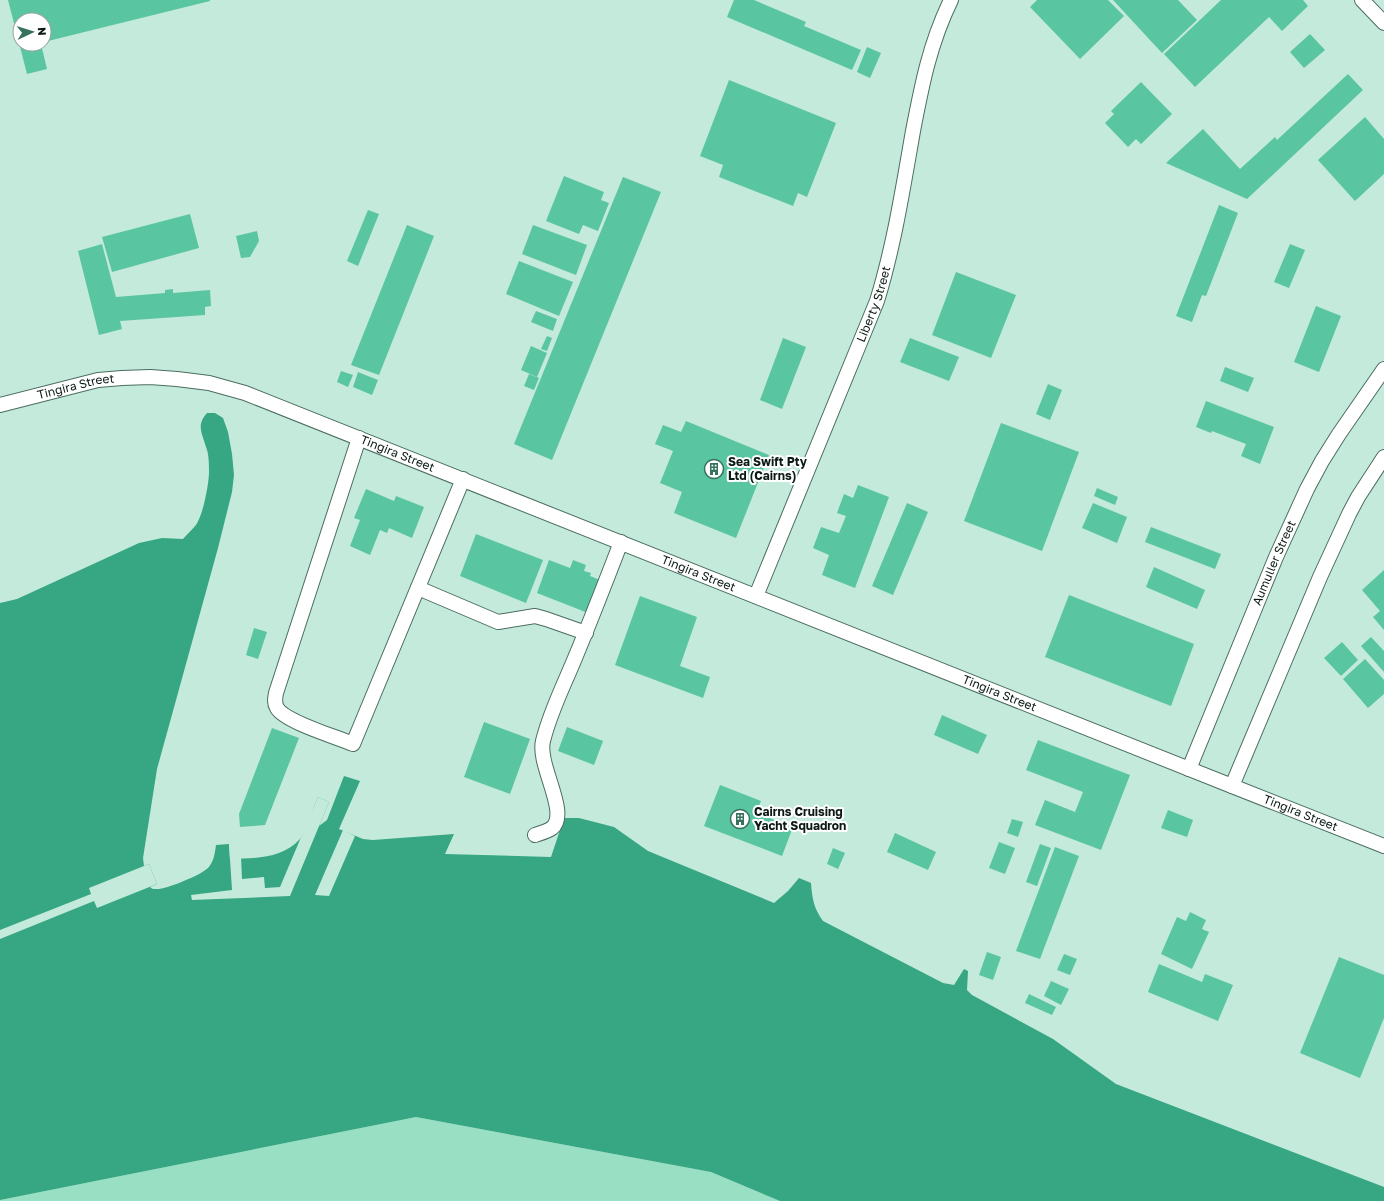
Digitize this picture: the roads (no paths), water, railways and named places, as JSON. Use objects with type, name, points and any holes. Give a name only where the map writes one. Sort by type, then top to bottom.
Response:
[{"type":"street","name":"Liberty Street","points":[[756,596],[877,301],[887,271],[922,85],[930,52],[940,22],[951,0]]},
{"type":"street","points":[[1362,0],[1384,23]]},
{"type":"street","name":"Aumuller Street","points":[[1189,769],[1276,557],[1307,489],[1336,439],[1384,369]]},
{"type":"street","name":"Tingira Street","points":[[0,405],[98,380],[150,377],[177,378],[209,383],[245,393],[1384,846]]},
{"type":"street","points":[[359,438],[276,693],[275,703],[280,712],[296,722],[353,744],[463,479]]},
{"type":"street","points":[[1232,786],[1317,584],[1349,514],[1358,497],[1384,457]]},
{"type":"street","points":[[535,834],[552,829],[559,816],[557,804],[543,759],[543,742],[550,718],[586,633],[621,542]]},
{"type":"street","points":[[418,588],[498,622],[535,616],[586,633]]},
{"type":"place","name":"Sea Swift Pty Ltd (Cairns)","points":[[714,469]]},
{"type":"place","name":"Cairns Cruising Yacht Squadron","points":[[740,819]]}]
